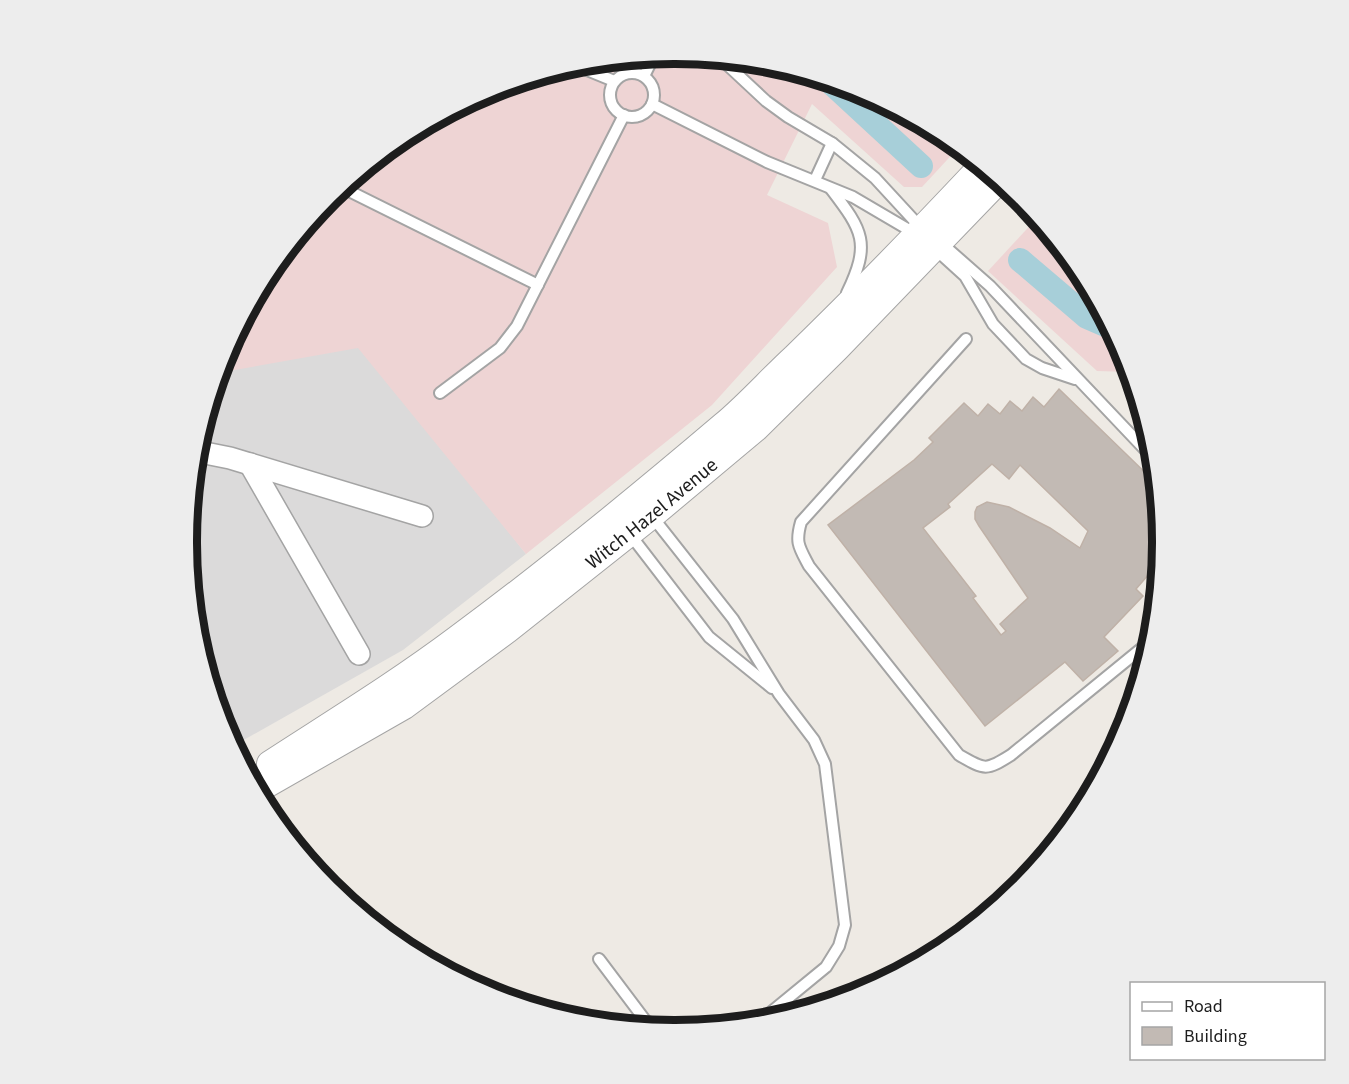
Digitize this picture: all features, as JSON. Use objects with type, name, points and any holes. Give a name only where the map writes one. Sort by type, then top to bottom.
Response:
[{"type":"street","name":"Witch Hazel Avenue","points":[[257,773],[384,690],[623,524],[756,428],[928,238],[977,173]]},
{"type":"street","name":"Witch Hazel Avenue","points":[[645,507],[682,459],[725,424],[835,318],[992,186]]},
{"type":"street","points":[[205,453],[250,464],[422,516]]},
{"type":"street","points":[[250,464],[359,654]]},
{"type":"street","name":"Witch Hazel Avenue","points":[[264,786],[404,706],[507,630],[623,524]]},
{"type":"lane","points":[[644,76],[649,66]]},
{"type":"lane","points":[[732,69],[766,101],[832,143],[875,178],[965,276],[993,324],[1026,359],[1042,368],[1076,379]]},
{"type":"lane","points":[[592,72],[614,81]]},
{"type":"lane","points":[[628,72],[644,76],[654,89],[652,104],[640,116],[624,116],[617,111],[610,97],[614,81],[620,75],[628,72]]},
{"type":"lane","points":[[652,104],[767,162],[815,180],[830,189],[860,201],[928,238],[990,286],[1143,447]]},
{"type":"lane","points":[[440,393],[500,348],[517,326],[624,116]]},
{"type":"lane","points":[[815,180],[832,143]]},
{"type":"lane","points":[[830,189],[856,222],[861,242],[861,257],[856,274],[835,318]]},
{"type":"lane","points":[[350,192],[538,285]]},
{"type":"lane","points":[[966,339],[801,522],[797,537],[800,549],[809,566],[959,755],[980,767],[993,766],[1011,754],[1140,650]]},
{"type":"lane","points":[[645,507],[733,619],[779,694],[814,740],[825,764],[844,925],[839,946],[826,967],[776,1008]]},
{"type":"lane","points":[[623,524],[710,637],[779,694]]},
{"type":"lane","points":[[599,959],[643,1018]]},
{"type":"shaded area","points":[[674,64],[737,69],[798,81],[857,101],[913,128],[953,154],[922,187],[904,187],[812,104],[767,195],[828,223],[837,267],[712,405],[526,554],[358,348],[229,371],[246,331],[277,277],[315,227],[337,204],[384,163],[436,128],[521,90],[581,74],[612,69]]},
{"type":"shaded area","points":[[1031,224],[1072,277],[1088,303],[1121,372],[1097,371],[988,271]]},
{"type":"shaded area","points":[[360,343],[526,554],[403,650],[241,742],[222,695],[206,635],[198,573],[197,542],[201,480],[206,449],[213,418],[230,368]]},
{"type":"building","points":[[1059,389],[1147,474],[1151,511],[1151,575],[1149,574],[1136,589],[1143,596],[1104,637],[1118,651],[1083,681],[1065,662],[985,726],[828,525],[914,460],[933,442],[929,438],[964,403],[978,416],[988,404],[1000,414],[1010,401],[1022,411],[1033,397],[1044,407]],"holes":[[[992,464],[1009,479],[1020,465],[1088,531],[1080,548],[1050,528],[1009,507],[987,502],[977,507],[975,519],[1028,598],[1000,624],[1006,631],[1001,635],[973,598],[976,596],[923,528],[950,507],[948,504]]]},
{"type":"waterway","points":[[846,97],[921,166]]},
{"type":"waterway","points":[[1020,260],[1087,317],[1098,322]]}]
